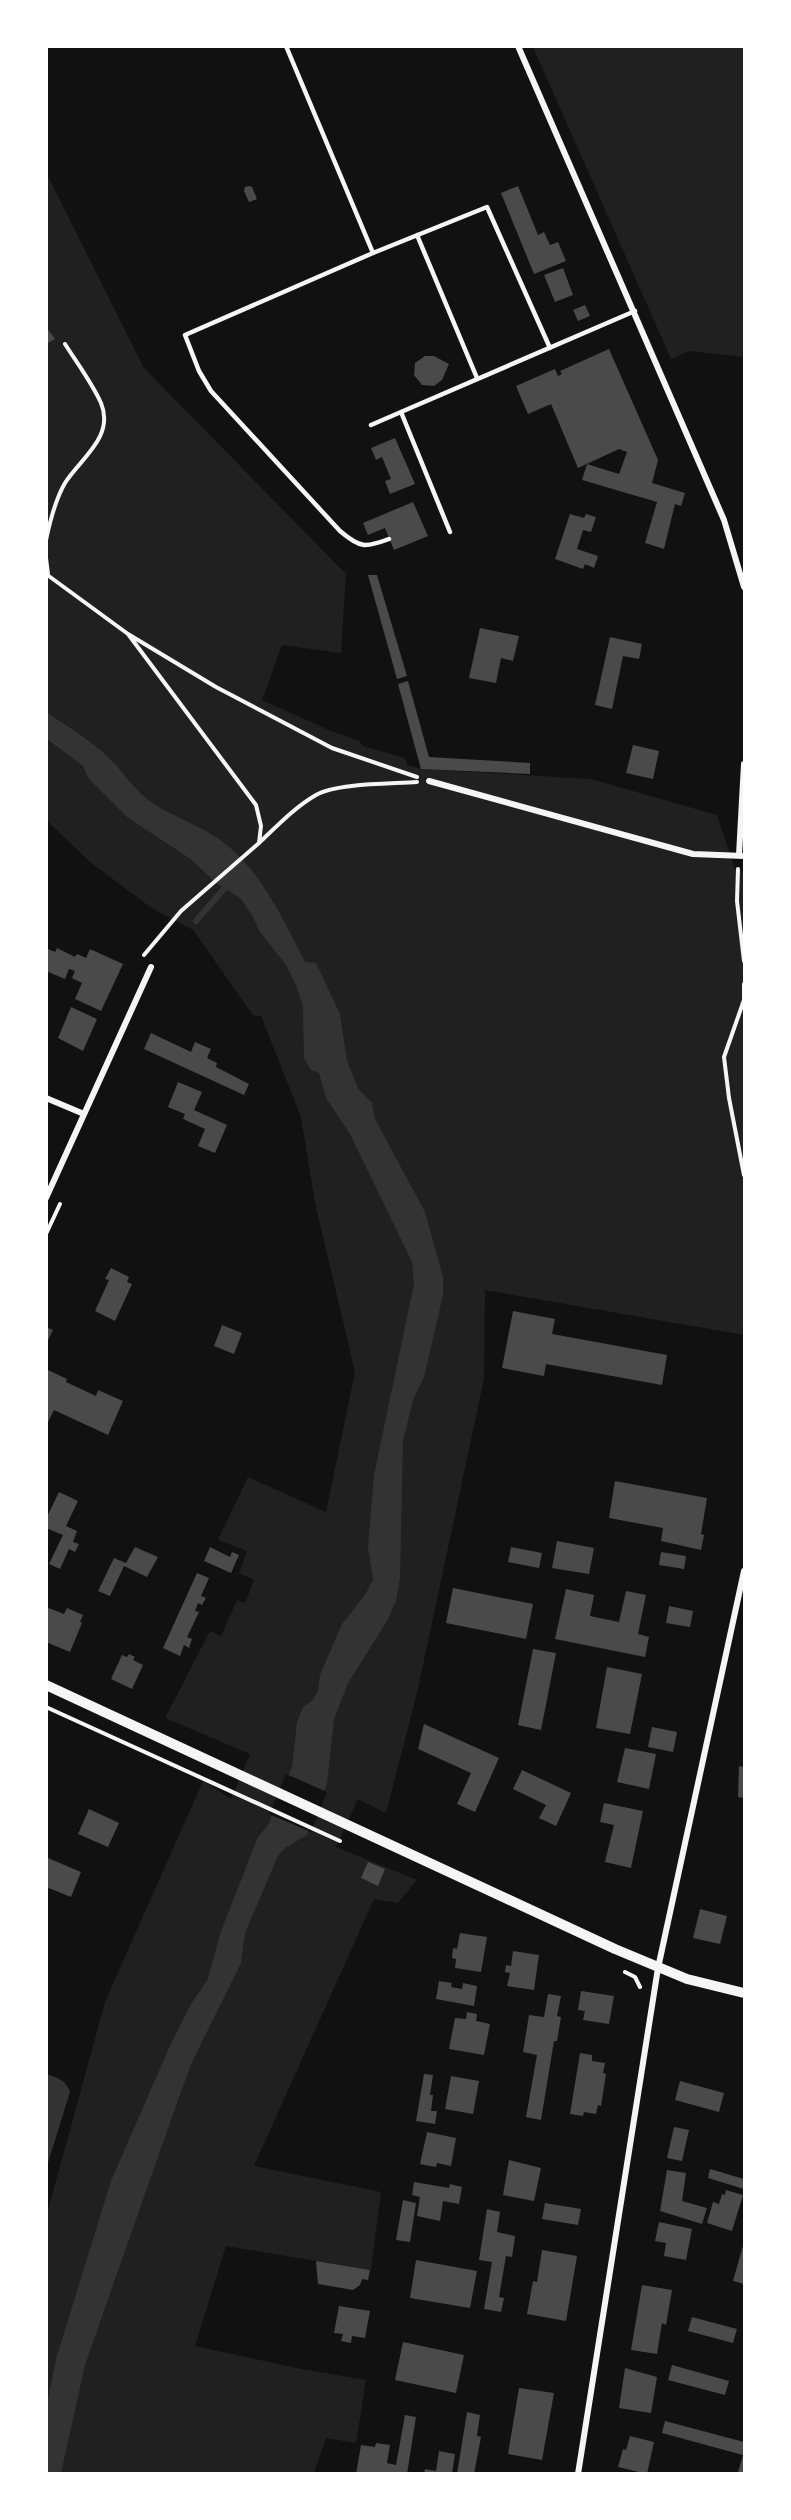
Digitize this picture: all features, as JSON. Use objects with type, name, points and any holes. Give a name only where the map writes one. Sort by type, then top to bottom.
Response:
[{"type":"street","points":[[518,46],[724,520],[744,587]]},
{"type":"street","points":[[429,781],[693,854],[742,855],[744,764]]},
{"type":"street","points":[[46,1198],[152,967]]},
{"type":"street","points":[[46,1098],[84,1114]]},
{"type":"street","points":[[578,2474],[658,1968],[744,1571]]},
{"type":"street","points":[[46,1685],[658,1968],[687,1979],[744,1993]]},
{"type":"lane","points":[[286,46],[373,253]]},
{"type":"lane","points":[[389,539],[365,546],[355,543],[340,531],[211,391],[199,371],[185,335],[373,253],[488,207],[550,348]]},
{"type":"lane","points":[[417,235],[477,378]]},
{"type":"lane","points":[[371,425],[634,311]]},
{"type":"lane","points":[[401,412],[450,532]]},
{"type":"path","points":[[46,540],[50,519],[65,484],[98,442],[103,427],[104,415],[101,404],[65,344]]},
{"type":"path","points":[[46,558],[47,575],[128,634],[216,687],[333,748],[429,781]]},
{"type":"path","points":[[128,634],[256,805],[261,826],[259,843]]},
{"type":"path","points":[[142,956],[181,910],[285,818],[317,794],[345,787],[429,781]]},
{"type":"path","points":[[742,855],[737,902],[744,961]]},
{"type":"path","points":[[744,984],[744,999],[724,1057],[729,1098],[744,1175]]},
{"type":"path","points":[[46,1707],[341,1842]]},
{"type":"path","points":[[617,1969],[635,1977],[641,1989]]},
{"type":"shaded area","points":[[533,47],[744,47],[744,357],[689,351],[671,359]]},
{"type":"shaded area","points":[[46,172],[144,368],[346,574],[341,653],[282,645],[262,700],[359,741],[363,746],[405,758],[407,765],[421,769],[591,779],[717,815],[735,869],[744,872],[744,1335],[485,1290],[484,1379],[417,1693],[386,1813],[358,1799],[336,1847],[417,1880],[398,1903],[374,1899],[254,2166],[381,2192],[371,2270],[226,2246],[195,2346],[301,2369],[366,2380],[356,2443],[326,2438],[314,2473],[47,2473],[47,2214],[105,2002],[203,1781],[231,1799],[250,1754],[165,1718],[210,1631],[221,1636],[237,1600],[245,1603],[254,1580],[239,1573],[247,1551],[218,1540],[248,1477],[326,1512],[355,1372],[315,1203],[301,1117],[261,1016],[253,1015],[193,930],[153,909],[90,862],[47,821]]},
{"type":"shaded area","points":[[47,713],[101,751],[147,799],[211,834],[242,859],[267,891],[305,962],[316,963],[340,1014],[347,1061],[359,1090],[372,1103],[375,1119],[425,1212],[443,1277],[443,1295],[424,1377],[413,1400],[403,1441],[400,1578],[396,1601],[387,1621],[348,1683],[334,1719],[327,1784],[307,1835],[285,1848],[278,1856],[245,1933],[241,1963],[193,2060],[85,2365],[61,2473],[47,2474],[47,2404],[56,2359],[111,2181],[169,2048],[191,2004],[208,1979],[220,1934],[258,1837],[268,1825],[292,1767],[297,1722],[303,1707],[312,1701],[318,1691],[320,1675],[342,1624],[365,1595],[373,1580],[368,1547],[374,1475],[414,1284],[412,1262],[350,1134],[326,1098],[319,1073],[311,1070],[304,1058],[303,1006],[286,965],[260,932],[240,898],[216,883],[192,860],[127,817],[89,779],[83,766],[47,739]]},
{"type":"shaded area","points":[[47,2074],[64,2082],[70,2092],[47,2166]]},
{"type":"pier","points":[[286,1774],[327,1792],[311,1832],[269,1814]]},
{"type":"building","points":[[518,186],[538,235],[544,232],[550,245],[558,242],[566,261],[534,274],[501,193]]},
{"type":"building","points":[[245,187],[252,187],[257,199],[249,202],[244,191]]},
{"type":"building","points":[[563,268],[573,295],[555,302],[544,275]]},
{"type":"building","points":[[585,305],[590,316],[578,321],[573,310]]},
{"type":"building","points":[[46,327],[55,339],[46,344]]},
{"type":"building","points":[[609,349],[658,460],[652,483],[685,493],[681,506],[675,504],[664,549],[645,543],[657,502],[582,480],[587,464],[619,474],[627,452],[619,449],[578,468],[551,404],[528,414],[516,386],[555,369],[558,376],[562,374],[560,371]]},
{"type":"building","points":[[425,356],[434,356],[449,364],[442,380],[434,386],[422,385],[414,375],[415,363]]},
{"type":"building","points":[[395,438],[415,484],[390,494],[385,481],[391,479],[382,457],[376,460],[371,448]]},
{"type":"building","points":[[413,502],[428,536],[394,550],[385,528],[368,535],[363,523]]},
{"type":"building","points":[[570,514],[584,518],[586,514],[596,517],[591,532],[583,530],[577,549],[598,556],[594,568],[585,564],[583,569],[555,559]]},
{"type":"building","points":[[368,575],[377,575],[407,676],[397,679]]},
{"type":"building","points":[[480,628],[519,636],[513,661],[501,658],[496,683],[469,678]]},
{"type":"building","points":[[610,637],[642,644],[639,659],[623,656],[612,709],[595,705]]},
{"type":"building","points":[[408,681],[429,757],[530,763],[530,774],[421,769],[398,684]]},
{"type":"building","points":[[633,745],[659,751],[653,779],[626,773]]},
{"type":"building","points":[[46,948],[55,952],[57,948],[75,957],[77,954],[86,958],[90,949],[123,964],[101,1011],[75,999],[82,983],[72,978],[75,971],[69,969],[65,979],[46,971]]},
{"type":"building","points":[[71,1007],[97,1019],[83,1051],[58,1038]]},
{"type":"building","points":[[151,1033],[191,1052],[195,1042],[211,1049],[207,1058],[217,1063],[216,1067],[249,1084],[244,1095],[144,1049]]},
{"type":"building","points":[[178,1082],[202,1092],[194,1110],[227,1125],[215,1153],[198,1146],[205,1129],[183,1119],[185,1114],[168,1107]]},
{"type":"building","points":[[111,1268],[129,1277],[127,1282],[132,1284],[115,1321],[95,1311],[109,1280],[105,1279]]},
{"type":"building","points":[[513,1311],[555,1319],[552,1334],[667,1355],[662,1385],[546,1364],[544,1376],[502,1368]]},
{"type":"building","points":[[222,1325],[242,1333],[234,1354],[214,1346]]},
{"type":"building","points":[[46,1327],[53,1330],[46,1344]]},
{"type":"building","points":[[46,1369],[67,1379],[66,1382],[96,1396],[98,1390],[123,1401],[108,1435],[54,1410],[46,1426]]},
{"type":"building","points":[[615,1481],[707,1498],[701,1534],[704,1535],[701,1550],[661,1541],[663,1528],[609,1518]]},
{"type":"building","points":[[59,1492],[78,1501],[66,1526],[77,1531],[73,1542],[79,1544],[75,1552],[69,1549],[60,1569],[49,1564],[63,1535],[46,1528],[46,1519]]},
{"type":"building","points":[[557,1541],[594,1548],[589,1574],[552,1568]]},
{"type":"building","points":[[135,1547],[158,1557],[147,1577],[124,1566],[110,1596],[98,1591],[114,1558],[126,1563]]},
{"type":"building","points":[[210,1547],[230,1557],[232,1552],[239,1555],[231,1573],[204,1561]]},
{"type":"building","points":[[511,1547],[542,1553],[539,1568],[508,1562]]},
{"type":"building","points":[[661,1552],[686,1556],[684,1569],[659,1565]]},
{"type":"building","points":[[197,1573],[209,1578],[201,1596],[206,1598],[202,1605],[198,1603],[195,1611],[199,1612],[187,1637],[192,1639],[189,1648],[184,1645],[180,1656],[163,1648]]},
{"type":"building","points":[[453,1588],[533,1604],[526,1639],[446,1623]]},
{"type":"building","points":[[566,1589],[594,1595],[590,1616],[619,1622],[626,1591],[646,1595],[638,1634],[649,1637],[645,1657],[555,1639]]},
{"type":"building","points":[[669,1606],[693,1611],[690,1627],[666,1623]]},
{"type":"building","points":[[46,1607],[64,1614],[67,1608],[83,1615],[70,1652],[46,1642]]},
{"type":"building","points":[[533,1649],[556,1653],[541,1730],[518,1725]]},
{"type":"building","points":[[129,1654],[135,1657],[133,1660],[143,1665],[132,1689],[111,1679],[122,1655],[127,1657]]},
{"type":"building","points":[[607,1667],[642,1674],[630,1734],[596,1728]]},
{"type":"building","points":[[424,1724],[499,1758],[475,1812],[457,1804],[471,1773],[418,1749]]},
{"type":"building","points":[[652,1727],[677,1732],[673,1752],[648,1747]]},
{"type":"building","points":[[625,1748],[656,1754],[649,1789],[617,1782]]},
{"type":"building","points":[[739,1766],[744,1767],[744,1798],[738,1797]]},
{"type":"building","points":[[522,1770],[571,1793],[556,1826],[539,1818],[546,1805],[513,1789]]},
{"type":"building","points":[[604,1803],[643,1811],[631,1868],[605,1862],[614,1825],[600,1822]]},
{"type":"building","points":[[89,1809],[119,1823],[108,1847],[78,1834]]},
{"type":"building","points":[[48,1858],[81,1872],[71,1897],[46,1887]]},
{"type":"building","points":[[368,1862],[385,1869],[378,1886],[361,1878]]},
{"type":"building","points":[[700,1909],[727,1916],[720,1944],[693,1938]]},
{"type":"building","points":[[460,1933],[487,1937],[481,1972],[455,1968],[456,1959],[452,1958],[453,1948],[457,1949]]},
{"type":"building","points":[[513,1951],[539,1955],[534,1990],[507,1986],[510,1973],[505,1972],[506,1965],[511,1966]]},
{"type":"building","points":[[439,1981],[452,1983],[451,1987],[462,1989],[463,1983],[477,1986],[474,2006],[436,1999]]},
{"type":"building","points":[[581,1991],[614,1996],[609,2024],[583,2020],[585,2011],[578,2010]]},
{"type":"building","points":[[548,1994],[561,1996],[557,2016],[561,2017],[557,2041],[554,2041],[541,2120],[526,2117],[537,2055],[523,2052],[529,2015],[544,2017]]},
{"type":"building","points":[[467,2012],[477,2014],[476,2021],[490,2024],[484,2055],[449,2049],[455,2018],[466,2019]]},
{"type":"building","points":[[580,2053],[592,2055],[592,2061],[605,2063],[603,2073],[606,2074],[601,2106],[598,2105],[596,2114],[584,2112],[583,2116],[570,2114]]},
{"type":"building","points":[[424,2074],[433,2075],[430,2095],[433,2095],[431,2111],[437,2111],[435,2124],[416,2121]]},
{"type":"building","points":[[451,2076],[479,2081],[473,2114],[445,2109]]},
{"type":"building","points":[[680,2081],[724,2093],[719,2112],[675,2100]]},
{"type":"building","points":[[674,2127],[689,2130],[682,2161],[667,2158]]},
{"type":"building","points":[[427,2132],[456,2138],[451,2166],[437,2163],[436,2167],[420,2164]]},
{"type":"building","points":[[509,2160],[541,2168],[534,2201],[503,2195]]},
{"type":"building","points":[[710,2169],[744,2179],[744,2189],[708,2178]]},
{"type":"building","points":[[667,2170],[686,2173],[682,2201],[707,2208],[702,2224],[660,2211]]},
{"type":"building","points":[[414,2182],[449,2188],[450,2184],[462,2187],[459,2204],[443,2201],[440,2221],[417,2216],[420,2197],[412,2195]]},
{"type":"building","points":[[726,2190],[743,2195],[732,2231],[707,2223],[713,2202],[719,2204]]},
{"type":"building","points":[[403,2200],[416,2203],[410,2242],[396,2240]]},
{"type":"building","points":[[545,2203],[581,2209],[578,2225],[542,2219]]},
{"type":"building","points":[[487,2209],[500,2212],[497,2232],[515,2236],[512,2257],[506,2256],[499,2297],[504,2298],[501,2312],[484,2309],[492,2262],[479,2260]]},
{"type":"building","points":[[659,2222],[692,2229],[686,2260],[664,2256],[666,2243],[655,2241]]},
{"type":"building","points":[[744,2242],[744,2284],[733,2281]]},
{"type":"building","points":[[542,2250],[577,2256],[566,2321],[527,2314],[533,2281],[537,2282]]},
{"type":"building","points":[[416,2260],[477,2271],[470,2308],[410,2298]]},
{"type":"building","points":[[316,2261],[370,2270],[368,2280],[362,2279],[360,2285],[353,2290],[318,2284]]},
{"type":"building","points":[[642,2285],[672,2290],[666,2325],[662,2323],[657,2354],[631,2350]]},
{"type":"building","points":[[339,2306],[370,2311],[365,2338],[352,2336],[351,2343],[341,2341],[343,2334],[334,2333]]},
{"type":"building","points":[[692,2317],[737,2329],[733,2343],[688,2331]]},
{"type":"building","points":[[403,2342],[464,2355],[456,2393],[395,2380]]},
{"type":"building","points":[[672,2365],[729,2381],[725,2395],[668,2380]]},
{"type":"building","points":[[625,2368],[657,2377],[651,2413],[619,2408]]},
{"type":"building","points":[[519,2388],[554,2393],[542,2460],[508,2454]]},
{"type":"building","points":[[467,2412],[480,2415],[477,2436],[481,2437],[474,2474],[457,2474]]},
{"type":"building","points":[[405,2415],[416,2417],[407,2474],[356,2474],[361,2445],[375,2447],[376,2443],[390,2445],[387,2463],[396,2465]]},
{"type":"building","points":[[665,2421],[744,2442],[744,2474],[738,2472],[743,2455],[662,2433]]},
{"type":"building","points":[[630,2436],[654,2442],[647,2474],[618,2467],[623,2449],[626,2450]]},
{"type":"building","points":[[439,2451],[455,2454],[452,2474],[424,2474],[425,2469],[436,2471]]},
{"type":"waterway","points":[[196,921],[229,883]]}]
